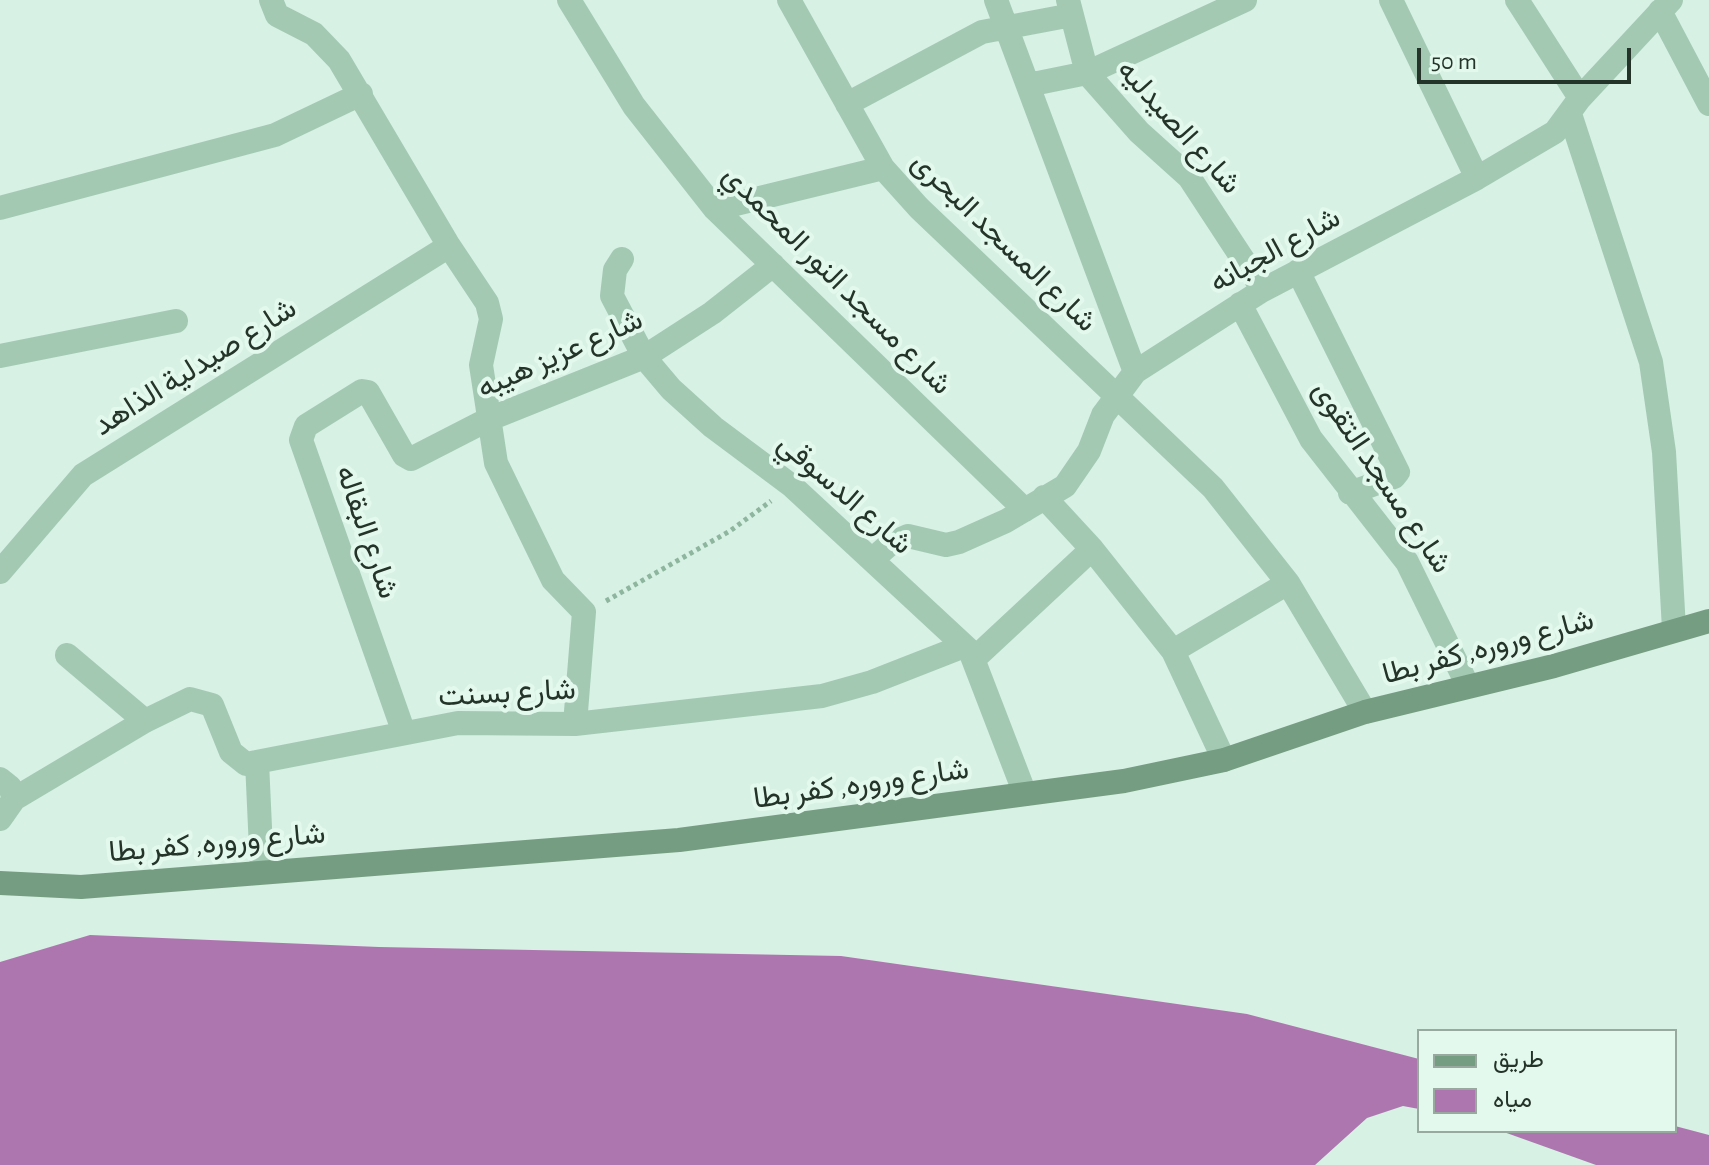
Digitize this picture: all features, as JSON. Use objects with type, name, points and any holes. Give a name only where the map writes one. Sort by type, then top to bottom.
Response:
[{"type":"street","points":[[271,0],[277,15],[314,34],[326,46],[361,94],[449,246],[487,303],[491,319],[481,365],[496,463],[553,580],[584,612],[577,662],[575,724]]},
{"type":"street","name":"شارع مسجد النور المحمدي","points":[[569,0],[634,106],[715,209],[1034,503],[1092,549],[1173,651],[1224,760]]},
{"type":"street","name":"شارع المسجد البحرى","points":[[789,0],[883,168],[919,208],[1213,488],[1288,583],[1365,712]]},
{"type":"street","points":[[996,0],[1135,372]]},
{"type":"street","points":[[1028,85],[1087,73],[1245,0]]},
{"type":"street","points":[[1391,0],[1477,178]]},
{"type":"street","points":[[1517,0],[1575,106],[1651,362],[1664,452],[1674,629]]},
{"type":"street","points":[[1666,5],[1709,104]]},
{"type":"street","name":"شارع الجبانه","points":[[873,559],[890,544],[908,536],[946,545],[959,542],[1065,486],[1078,470],[1103,415],[1135,372],[1263,290],[1477,178],[1555,132],[1666,5]]},
{"type":"street","points":[[847,104],[970,37],[1070,8]]},
{"type":"street","name":"شارع الصيدليه","points":[[1070,8],[1087,73],[1139,132],[1198,188],[1263,290]]},
{"type":"street","points":[[0,208],[275,135],[361,94]]},
{"type":"street","points":[[715,209],[883,168]]},
{"type":"street","name":"شارع صيدلية الذاهد","points":[[0,572],[83,475],[449,246]]},
{"type":"street","name":"شارع الدسوقي","points":[[622,259],[615,270],[612,296],[644,357],[690,407],[792,486],[970,652],[1025,794]]},
{"type":"street","name":"شارع عزيز هيبه","points":[[372,396],[404,455],[411,459],[487,420],[644,357],[712,313],[773,265]]},
{"type":"street","points":[[1298,271],[1398,472],[1394,477],[1350,493]]},
{"type":"street","name":"شارع مسجد التقوى","points":[[1240,304],[1311,439],[1350,493],[1407,562],[1468,686]]},
{"type":"street","points":[[0,356],[176,321]]},
{"type":"street","name":"شارع البقاله","points":[[372,396],[362,391],[306,426],[301,440],[404,733]]},
{"type":"street","points":[[970,652],[1092,549]]},
{"type":"street","points":[[1173,651],[1288,583]]},
{"type":"street","name":"شارع وروره, كفر بطا","points":[[0,883],[81,887],[693,839],[1171,774],[1224,760],[1365,712],[1554,666],[1709,621]]},
{"type":"street","name":"شارع بسنت","points":[[257,762],[458,723],[575,724],[822,696],[970,652]]},
{"type":"street","points":[[67,655],[145,721]]},
{"type":"street","points":[[0,819],[14,799],[145,721],[190,699],[205,700],[212,705],[234,756],[246,764],[257,762],[262,871]]},
{"type":"street","points":[[0,779],[10,787],[14,799]]},
{"type":"path","points":[[584,612],[730,531],[792,486]]},
{"type":"water","points":[[90,935],[379,947],[841,956],[1247,1014],[1417,1058],[1417,1109],[1403,1106],[1367,1118],[1315,1165],[0,1165],[0,962]]},
{"type":"water","points":[[1677,1127],[1709,1135],[1709,1165],[1596,1165],[1507,1133],[1677,1133]]}]
